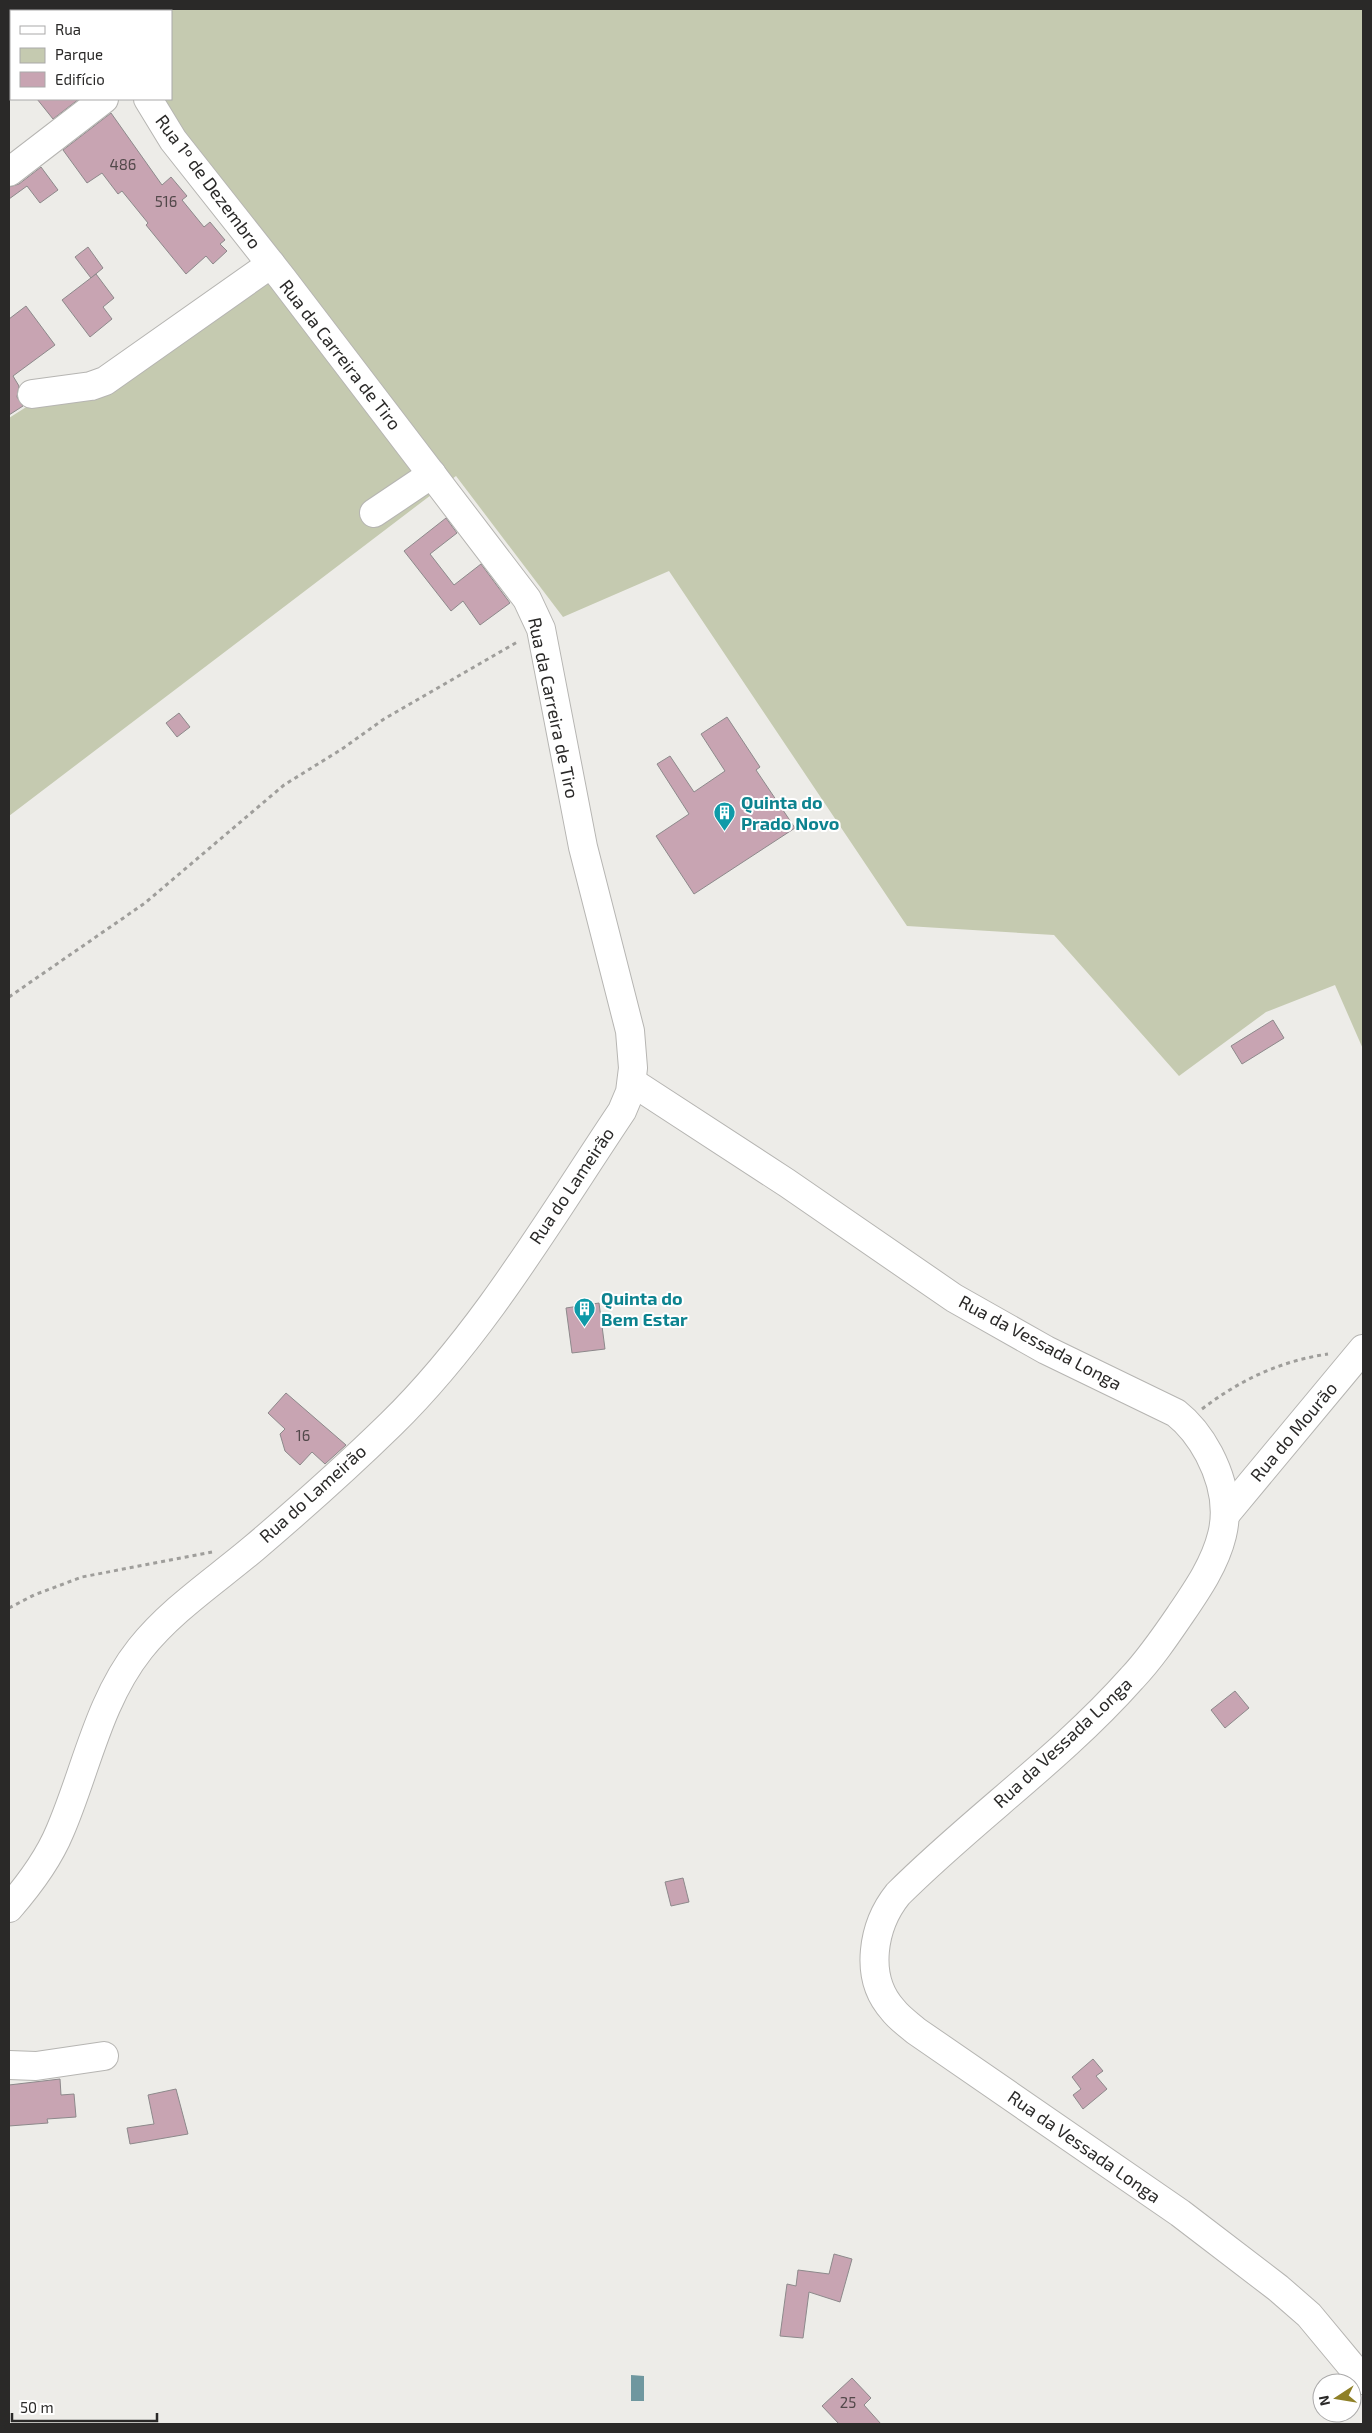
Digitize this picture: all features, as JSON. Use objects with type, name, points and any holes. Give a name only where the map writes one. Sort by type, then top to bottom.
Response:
[{"type":"street","points":[[9,172],[103,100]]},
{"type":"street","name":"Rua 1º de Dezembro","points":[[149,100],[173,140],[271,264]]},
{"type":"street","points":[[32,394],[90,386],[105,381],[271,264]]},
{"type":"street","name":"Rua da Carreira de Tiro","points":[[271,264],[527,599],[540,629],[583,847],[630,1031],[633,1057],[632,1082]]},
{"type":"street","points":[[374,513],[432,474]]},
{"type":"street","name":"Rua da Vessada Longa","points":[[632,1082],[787,1182],[954,1298],[1046,1350],[1162,1405],[1186,1421],[1205,1447],[1218,1470],[1223,1492],[1225,1515],[1222,1535],[1205,1576],[1157,1648],[1104,1708],[1042,1767],[898,1894],[887,1909],[880,1924],[875,1942],[875,1963],[884,1997],[903,2020],[1180,2213],[1278,2288],[1309,2315],[1363,2380]]},
{"type":"street","name":"Rua do Lameirão","points":[[9,1908],[28,1886],[59,1834],[114,1688],[139,1650],[174,1612],[254,1548],[390,1425],[430,1385],[463,1345],[622,1112],[632,1082]]},
{"type":"street","name":"Rua do Mourão","points":[[1225,1515],[1363,1349]]},
{"type":"street","points":[[9,2065],[36,2066],[104,2056]]},
{"type":"path","points":[[9,998],[145,903],[284,785],[342,749],[384,719],[540,629]]},
{"type":"path","points":[[1186,1421],[1219,1396],[1248,1378],[1278,1365],[1311,1356],[1363,1349]]},
{"type":"path","points":[[9,1608],[34,1595],[82,1577],[193,1554],[219,1552]]},
{"type":"green space","points":[[1363,9],[1363,1049],[1335,985],[1266,1012],[1179,1076],[1054,935],[907,926],[669,571],[563,617],[456,476],[9,816],[9,418],[31,404],[101,393],[282,264],[176,126],[164,100],[172,100],[172,10],[126,10]]},
{"type":"water","points":[[631,2375],[644,2376],[644,2401],[631,2401]]},
{"type":"building","points":[[38,100],[78,100],[53,119]]},
{"type":"building","points":[[111,113],[162,185],[171,177],[187,196],[182,200],[204,227],[210,222],[225,240],[220,244],[227,251],[213,264],[206,256],[186,274],[146,225],[148,223],[122,191],[118,194],[102,173],[87,183],[63,150]]},
{"type":"building","points":[[41,167],[58,190],[40,203],[27,186],[9,199],[9,187],[19,184]]},
{"type":"building","points":[[88,247],[103,268],[91,278],[75,257]]},
{"type":"building","points":[[96,274],[114,298],[103,307],[112,319],[90,337],[62,300]]},
{"type":"building","points":[[26,306],[55,345],[13,376],[19,386],[17,397],[23,406],[9,415],[9,319]]},
{"type":"building","points":[[446,518],[457,533],[430,554],[454,585],[481,564],[510,603],[480,625],[463,601],[451,611],[404,551]]},
{"type":"building","points":[[179,713],[190,727],[177,737],[166,723]]},
{"type":"building","name":"Quinta do Prado Novo","points":[[727,717],[760,767],[756,770],[795,828],[694,894],[656,836],[689,814],[657,764],[670,756],[694,792],[725,771],[701,734]]},
{"type":"building","points":[[1273,1020],[1284,1038],[1242,1064],[1231,1046]]},
{"type":"building","name":"Quinta do Bem Estar","points":[[599,1303],[605,1349],[572,1353],[566,1308]]},
{"type":"building","points":[[286,1393],[346,1445],[325,1464],[312,1452],[300,1465],[285,1451],[280,1434],[285,1429],[268,1413]]},
{"type":"building","points":[[1235,1691],[1249,1708],[1225,1728],[1211,1710]]},
{"type":"building","points":[[683,1878],[689,1902],[671,1906],[665,1882]]},
{"type":"building","points":[[1093,2059],[1103,2071],[1096,2076],[1107,2089],[1083,2109],[1073,2095],[1081,2089],[1072,2077]]},
{"type":"building","points":[[60,2079],[61,2095],[74,2094],[76,2117],[47,2119],[48,2123],[9,2126],[9,2085]]},
{"type":"building","points":[[176,2089],[188,2134],[130,2144],[127,2128],[154,2124],[148,2095]]},
{"type":"building","points":[[834,2254],[852,2259],[840,2302],[809,2292],[803,2338],[780,2336],[787,2284],[796,2286],[798,2270],[829,2274]]},
{"type":"building","points":[[852,2378],[871,2398],[864,2405],[881,2424],[839,2424],[822,2406]]},
{"type":"place","name":"Quinta do Prado Novo","points":[[725,832]]},
{"type":"place","name":"Quinta do Bem Estar","points":[[585,1328]]}]
